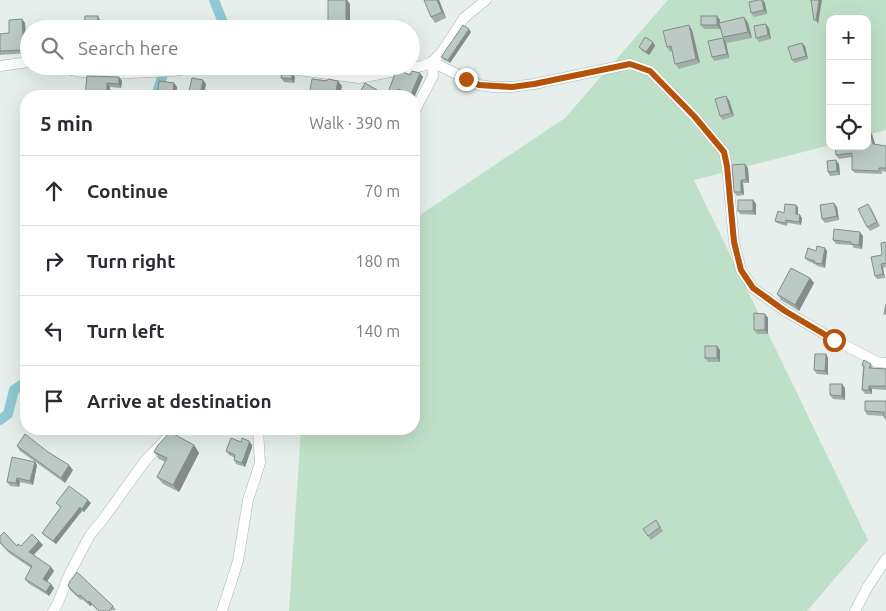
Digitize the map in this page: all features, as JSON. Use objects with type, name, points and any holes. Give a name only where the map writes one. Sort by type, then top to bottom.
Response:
[{"type":"street","points":[[420,66],[432,62],[441,53],[464,18],[486,0]]},
{"type":"street","points":[[420,101],[433,76],[432,62]]},
{"type":"street","points":[[432,62],[479,85],[493,87],[534,84],[630,64],[650,71],[694,116],[724,152],[734,242],[741,270],[753,288],[785,311],[834,340],[877,362],[886,363]]},
{"type":"street","points":[[0,66],[20,63]]},
{"type":"street","points":[[336,75],[359,78],[375,75]]},
{"type":"street","points":[[53,611],[90,535],[145,461],[170,435]]},
{"type":"street","points":[[222,611],[238,561],[248,500],[260,463],[258,435]]},
{"type":"street","points":[[855,611],[866,588],[886,559]]},
{"type":"green space","points":[[668,0],[886,0],[886,130],[871,134],[871,15],[826,15],[826,146],[694,180],[868,540],[807,611],[289,611],[301,435],[420,435],[420,215],[565,118]]},
{"type":"building","points":[[328,0],[346,0],[346,20],[328,20]]},
{"type":"building","points":[[424,0],[437,0],[442,12],[431,17]]},
{"type":"building","points":[[762,0],[764,10],[751,13],[749,2]]},
{"type":"building","points":[[811,0],[819,0],[816,20],[814,20]]},
{"type":"building","points":[[85,16],[98,16],[98,20],[85,20]]},
{"type":"building","points":[[701,16],[717,16],[717,25],[701,25]]},
{"type":"building","points":[[744,17],[748,32],[723,37],[719,23]]},
{"type":"building","points":[[22,19],[20,20],[20,50],[0,51],[0,34],[9,33],[9,20]]},
{"type":"building","points":[[766,24],[768,35],[756,38],[754,26]]},
{"type":"building","points":[[463,25],[469,29],[448,60],[441,57]]},
{"type":"building","points":[[689,25],[696,59],[675,64],[671,46],[667,47],[663,31]]},
{"type":"building","points":[[645,37],[653,42],[646,52],[639,47]]},
{"type":"building","points":[[723,38],[727,54],[712,57],[708,41]]},
{"type":"building","points":[[802,43],[806,56],[792,60],[788,47]]},
{"type":"building","points":[[281,75],[292,75],[292,79],[281,78]]},
{"type":"building","points":[[395,75],[419,75],[413,90],[389,90]]},
{"type":"building","points":[[87,76],[119,77],[119,84],[107,83],[107,90],[86,90]]},
{"type":"building","points":[[192,78],[203,80],[201,90],[189,90]]},
{"type":"building","points":[[312,79],[338,81],[336,90],[310,90]]},
{"type":"building","points":[[159,81],[174,83],[173,90],[158,90]]},
{"type":"building","points":[[365,83],[377,90],[361,90]]},
{"type":"building","points":[[726,96],[731,113],[720,116],[715,99]]},
{"type":"building","points":[[871,137],[873,144],[886,146],[886,168],[879,168],[879,171],[852,170],[852,153],[836,155],[835,150],[871,150]]},
{"type":"building","points":[[836,160],[837,171],[828,172],[827,161]]},
{"type":"building","points":[[745,164],[746,180],[741,180],[741,192],[734,192],[732,165]]},
{"type":"building","points":[[738,200],[753,200],[753,211],[738,211]]},
{"type":"building","points":[[834,203],[837,216],[822,219],[820,205]]},
{"type":"building","points":[[785,204],[796,205],[796,214],[800,215],[799,222],[786,220],[785,223],[775,221],[778,211],[784,213]]},
{"type":"building","points":[[868,204],[877,222],[867,227],[858,209]]},
{"type":"building","points":[[834,229],[860,232],[859,245],[833,240]]},
{"type":"building","points":[[886,242],[886,263],[881,264],[883,274],[875,276],[871,257],[882,255],[881,243]]},
{"type":"building","points":[[817,246],[825,248],[822,264],[814,263],[815,261],[805,258],[808,248],[816,251]]},
{"type":"building","points":[[791,268],[810,278],[795,305],[777,294]]},
{"type":"building","points":[[754,313],[765,314],[765,330],[754,330]]},
{"type":"building","points":[[705,346],[717,346],[717,358],[705,358]]},
{"type":"building","points":[[815,354],[826,354],[825,371],[814,370]]},
{"type":"building","points":[[864,360],[871,364],[869,368],[886,369],[886,386],[869,386],[869,390],[862,390],[864,366],[862,365]]},
{"type":"building","points":[[830,384],[842,384],[842,396],[830,395]]},
{"type":"building","points":[[865,401],[886,401],[886,417],[884,417],[884,412],[865,411]]},
{"type":"building","points":[[26,435],[69,465],[61,478],[17,446]]},
{"type":"building","points":[[167,435],[176,435],[194,445],[173,485],[157,477],[167,458],[154,452]]},
{"type":"building","points":[[231,438],[241,442],[242,438],[249,441],[242,463],[234,460],[235,455],[226,451]]},
{"type":"building","points":[[12,457],[35,462],[30,481],[17,478],[16,483],[7,482]]},
{"type":"building","points":[[69,486],[88,500],[82,509],[80,507],[53,541],[42,533],[61,507],[56,503]]},
{"type":"building","points":[[656,520],[660,527],[648,536],[643,529]]},
{"type":"building","points":[[4,532],[17,546],[18,544],[21,546],[32,534],[39,541],[29,552],[51,567],[43,579],[51,584],[46,592],[25,579],[32,566],[6,549],[0,542],[0,536]]},
{"type":"building","points":[[77,572],[113,606],[109,611],[99,611],[89,601],[80,595],[78,596],[68,586]]},
{"type":"waterway","points":[[214,0],[222,20]]},
{"type":"waterway","points":[[158,90],[163,75]]},
{"type":"waterway","points":[[0,420],[8,414],[14,390],[20,386]]},
{"type":"route","points":[[466,79],[479,85],[512,87],[630,64],[650,71],[694,116],[724,152],[734,242],[741,270],[753,288],[785,311],[834,340]]}]
